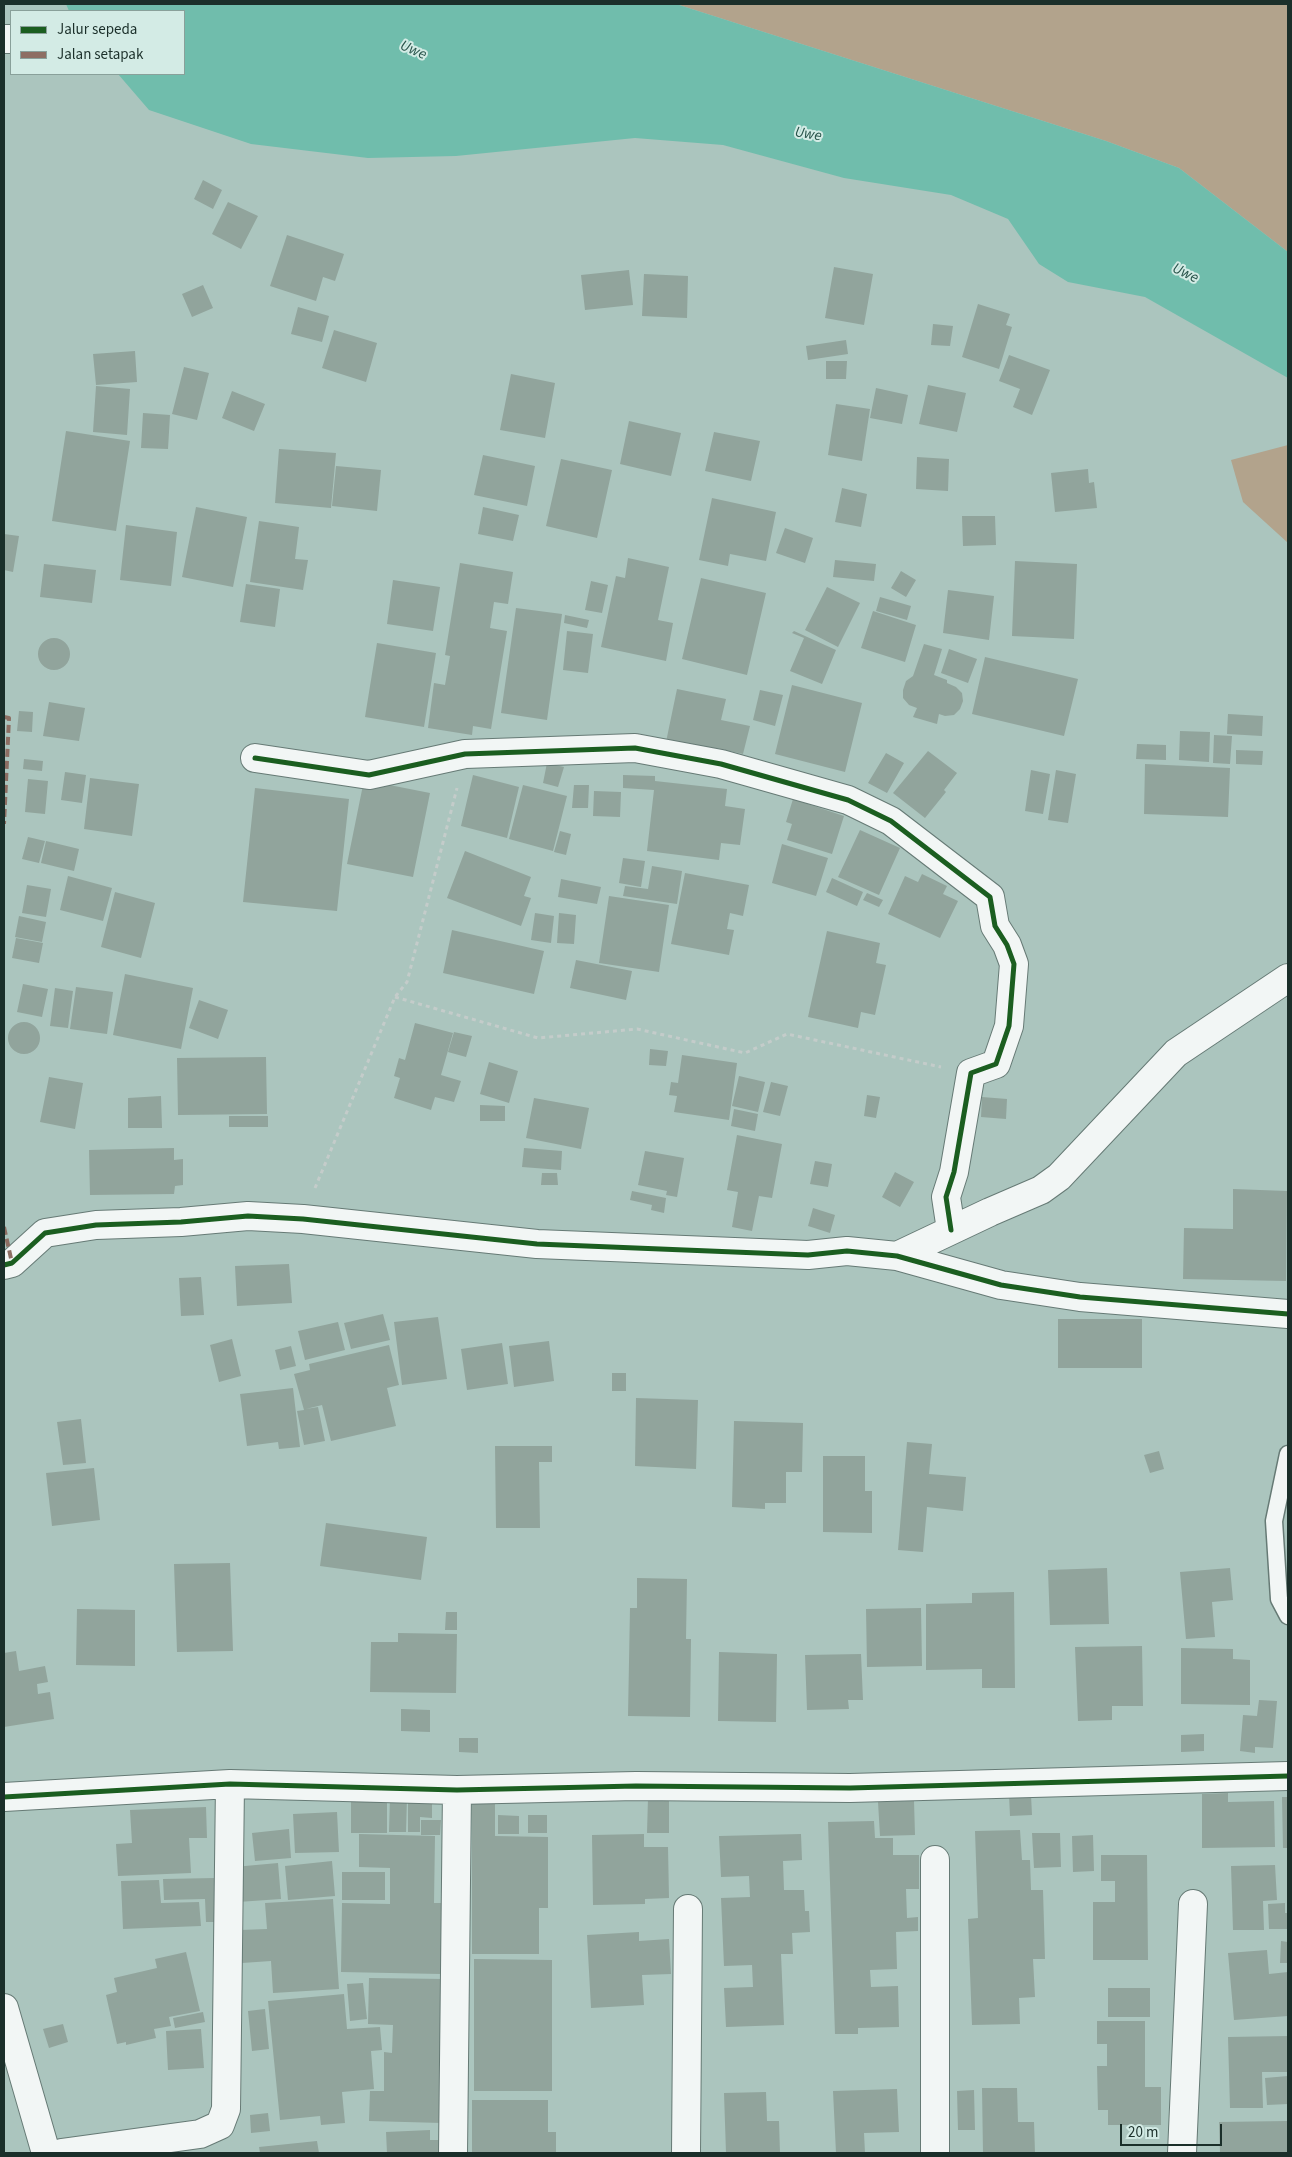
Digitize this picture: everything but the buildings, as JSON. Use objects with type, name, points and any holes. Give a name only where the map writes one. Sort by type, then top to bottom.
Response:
[{"type":"street","points":[[255,758],[369,776],[465,754],[635,748],[721,764],[848,800],[891,821],[990,897],[995,926],[1007,945],[1014,964],[1009,1026],[996,1064],[971,1073],[954,1172],[946,1197],[951,1230]]},
{"type":"street","points":[[897,1256],[1041,1190],[1059,1177],[1176,1053],[1288,978]]},
{"type":"street","points":[[4,1265],[12,1262],[45,1234],[96,1225],[180,1222],[248,1216],[302,1219],[537,1244],[808,1254],[847,1251],[897,1256],[1001,1285],[1080,1297],[1288,1314]]},
{"type":"street","points":[[4,1796],[230,1784],[457,1790],[636,1786],[850,1788],[1288,1776]]},
{"type":"street","points":[[62,2153],[200,2134],[220,2125],[226,2109],[230,1784]]},
{"type":"street","points":[[453,2153],[457,1790]]},
{"type":"street","points":[[935,1860],[935,2153]]},
{"type":"street","points":[[1182,2153],[1193,1904]]},
{"type":"street","points":[[686,2153],[688,1909]]},
{"type":"street","points":[[4,2008],[46,2153]]},
{"type":"lane","points":[[1288,1454],[1274,1521],[1278,1599],[1288,1616]]},
{"type":"path","points":[[302,1219],[395,997],[407,982],[465,754]]},
{"type":"path","points":[[395,997],[538,1038],[637,1030],[746,1053],[787,1034],[971,1073]]},
{"type":"shaded area","points":[[676,4],[1288,4],[1288,252],[1179,168],[1106,141]]},
{"type":"shaded area","points":[[1288,445],[1288,543],[1243,502],[1231,460]]},
{"type":"water","name":"Uwe","points":[[66,4],[676,4],[1106,141],[1179,168],[1288,252],[1288,378],[1145,297],[1068,282],[1039,264],[1008,219],[951,195],[844,178],[723,145],[635,138],[456,156],[368,158],[251,144],[149,110],[119,75],[185,75],[185,10],[69,10]]},
{"type":"marked path","points":[[4,717],[9,718],[4,824]]},
{"type":"marked path","points":[[4,1227],[12,1263]]},
{"type":"cycle path","points":[[255,758],[369,775],[465,754],[635,748],[721,764],[848,800],[891,821],[990,897],[995,926],[1007,945],[1014,964],[1009,1026],[996,1064],[971,1073],[954,1172],[946,1197],[951,1230]]},
{"type":"cycle path","points":[[4,1265],[12,1263],[45,1233],[96,1225],[181,1222],[248,1216],[303,1219],[537,1244],[808,1255],[847,1251],[897,1256],[1001,1285],[1080,1297],[1288,1314]]},
{"type":"cycle path","points":[[4,1797],[230,1784],[457,1790],[636,1786],[850,1788],[1288,1776]]}]
